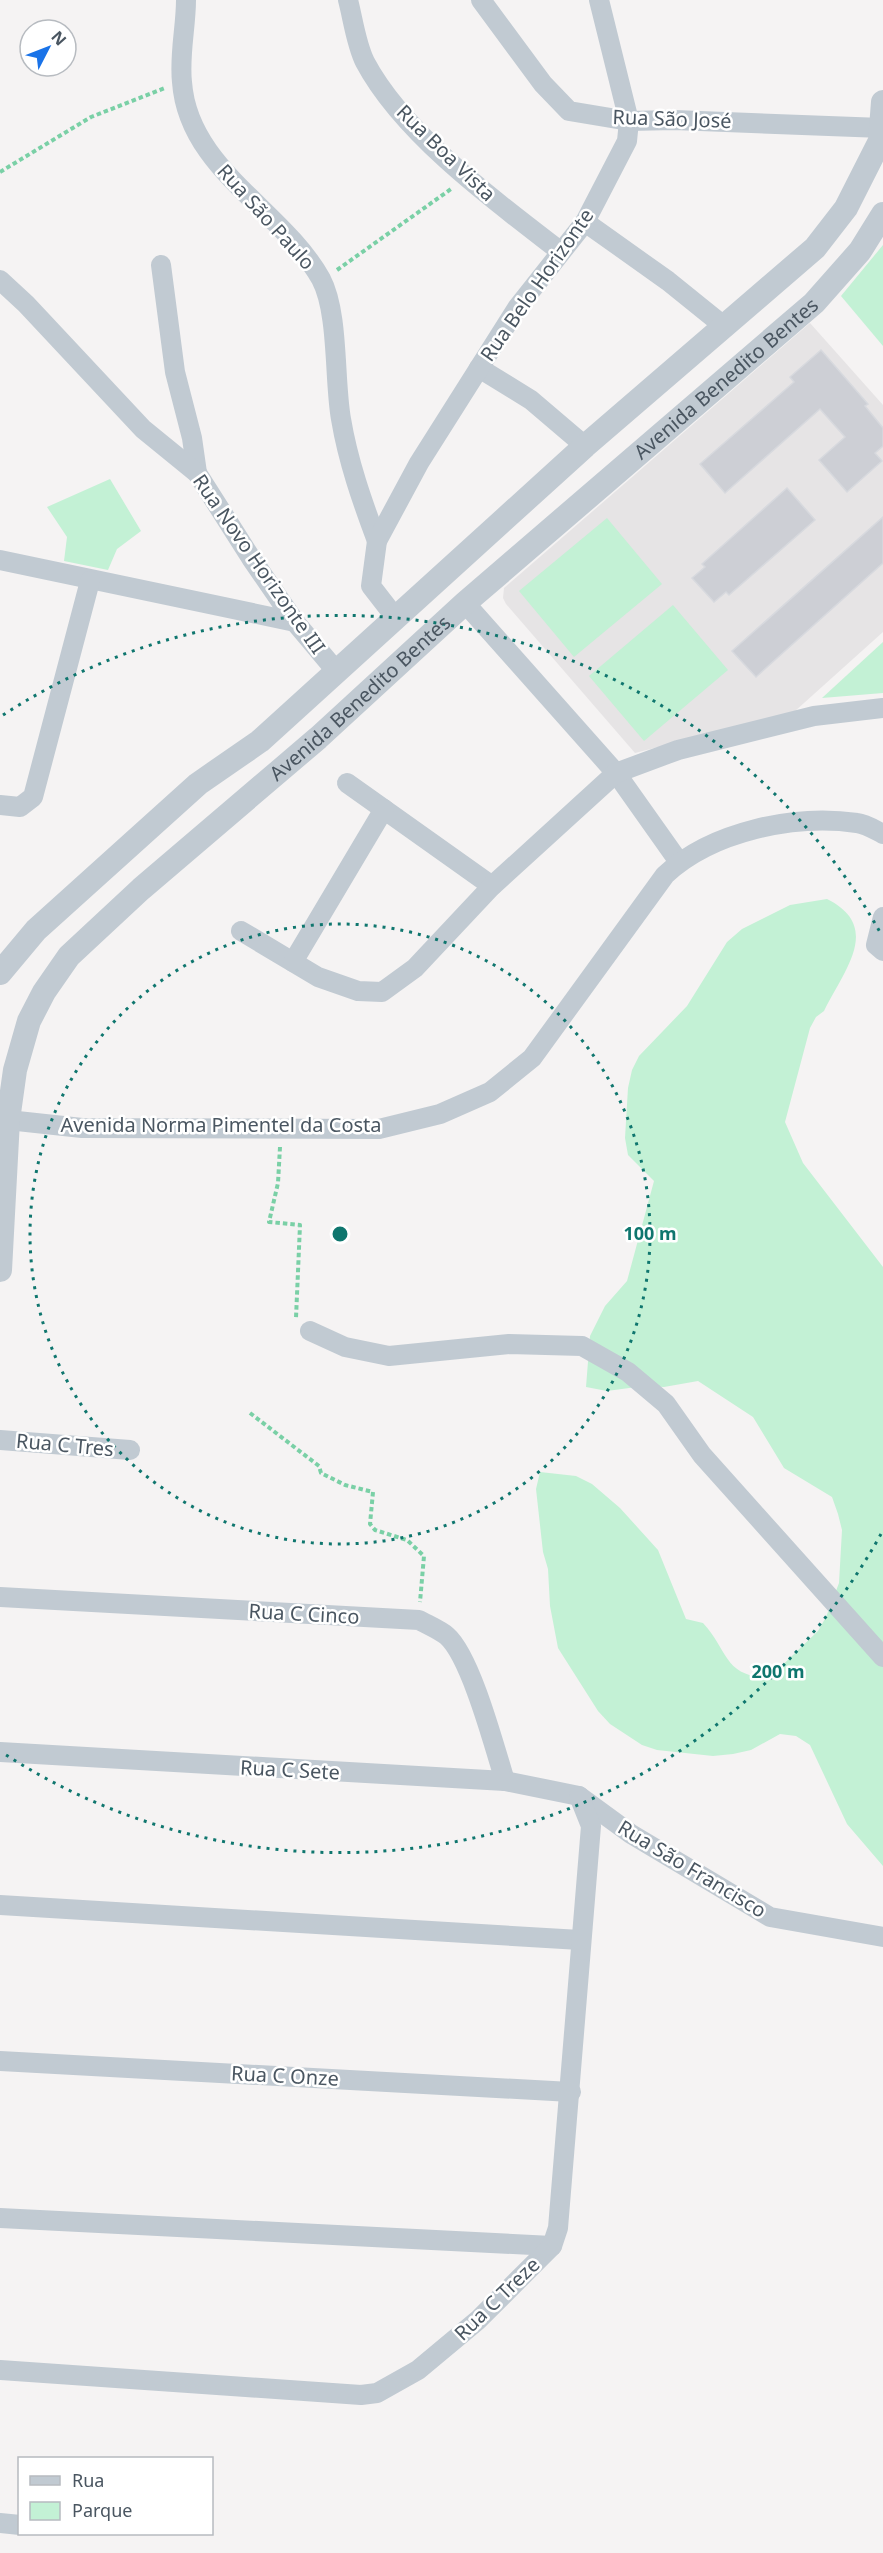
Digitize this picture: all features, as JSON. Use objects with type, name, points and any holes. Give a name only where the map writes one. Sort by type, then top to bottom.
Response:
[{"type":"street","name":"Rua São Paulo","points":[[186,0],[182,82],[186,105],[200,141],[222,169],[298,248],[321,280],[329,303],[340,418],[354,477],[377,541]]},
{"type":"street","name":"Rua Boa Vista","points":[[348,0],[364,60],[397,110],[468,177],[560,251]]},
{"type":"street","name":"Rua São José","points":[[481,0],[543,84],[569,111],[629,121],[674,120],[882,137]]},
{"type":"street","name":"Rua Belo Horizonte","points":[[395,617],[371,586],[377,541],[419,463],[517,308],[585,222],[627,141],[629,121],[599,0]]},
{"type":"street","name":"Avenida Benedito Bentes","points":[[0,973],[36,930],[189,792],[260,741],[585,446],[814,248],[846,208],[882,137],[883,102]]},
{"type":"street","name":"Avenida Benedito Bentes","points":[[0,1270],[8,1120],[15,1070],[29,1020],[44,992],[69,956],[141,889],[284,767],[465,603],[814,303],[860,251],[883,214]]},
{"type":"street","points":[[585,222],[668,281],[724,327]]},
{"type":"street","points":[[161,265],[175,372],[192,438],[197,473]]},
{"type":"street","name":"Rua Novo Horizonte III","points":[[0,280],[26,304],[143,429],[197,473],[251,558],[296,622],[337,672]]},
{"type":"street","points":[[479,368],[531,400],[585,446]]},
{"type":"street","points":[[0,560],[90,581],[296,622]]},
{"type":"street","points":[[0,805],[20,807],[33,797],[90,581]]},
{"type":"street","points":[[465,603],[616,773],[679,862]]},
{"type":"street","points":[[241,931],[318,977],[358,991],[382,992],[415,968],[492,886],[616,773],[678,750],[814,716],[883,708]]},
{"type":"street","points":[[260,741],[284,767]]},
{"type":"street","points":[[347,783],[492,886]]},
{"type":"street","points":[[293,962],[384,809]]},
{"type":"street","name":"Avenida Norma Pimentel da Costa","points":[[8,1120],[82,1128],[379,1129],[440,1114],[490,1092],[532,1058],[664,875],[679,862],[733,836],[815,821],[860,823],[883,834]]},
{"type":"street","points":[[883,917],[876,945],[883,951]]},
{"type":"street","points":[[310,1331],[345,1347],[389,1356],[509,1344],[582,1346],[591,1351],[628,1372],[666,1404],[702,1455],[879,1651]]},
{"type":"street","name":"Rua C Tres","points":[[0,1440],[130,1450]]},
{"type":"street","name":"Rua C Cinco","points":[[0,1597],[419,1620],[447,1635],[456,1646],[477,1693],[505,1782]]},
{"type":"street","name":"Rua C Sete","points":[[0,1752],[505,1782],[579,1796]]},
{"type":"street","name":"Rua São Francisco","points":[[579,1796],[631,1834],[770,1917],[883,1937]]},
{"type":"street","name":"Rua C Treze","points":[[0,2370],[361,2395],[377,2393],[418,2370],[478,2320],[552,2246],[558,2228],[571,2092],[580,1940],[591,1826],[579,1796]]},
{"type":"street","points":[[0,1905],[580,1940]]},
{"type":"street","name":"Rua C Onze","points":[[0,2061],[571,2092]]},
{"type":"street","points":[[0,2218],[552,2246]]},
{"type":"street","points":[[0,2523],[18,2525]]},
{"type":"path","points":[[0,172],[91,117],[182,82]]},
{"type":"path","points":[[321,280],[468,177]]},
{"type":"path","points":[[280,1128],[278,1183],[269,1222],[300,1225],[296,1324],[310,1331]]},
{"type":"path","points":[[250,1413],[319,1466],[321,1473],[345,1485],[374,1492],[370,1524],[375,1530],[406,1540],[423,1556],[419,1620]]},
{"type":"shaded area","points":[[810,323],[883,405],[883,632],[794,712],[635,753],[506,604],[503,598],[504,588]]},
{"type":"green space","points":[[883,245],[883,346],[841,296]]},
{"type":"green space","points":[[110,479],[141,531],[117,549],[108,570],[64,561],[67,537],[47,507]]},
{"type":"green space","points":[[607,518],[662,584],[574,657],[519,591]]},
{"type":"green space","points":[[673,605],[728,670],[644,741],[589,676]]},
{"type":"green space","points":[[883,642],[883,693],[822,698]]},
{"type":"green space","points":[[827,899],[844,910],[853,923],[856,936],[854,950],[849,965],[824,1011],[816,1017],[810,1028],[785,1122],[803,1163],[883,1267],[883,1866],[847,1824],[810,1745],[796,1736],[780,1734],[751,1750],[733,1754],[713,1756],[657,1750],[642,1745],[610,1724],[598,1711],[558,1648],[550,1606],[548,1569],[543,1552],[536,1489],[540,1472],[576,1476],[592,1484],[620,1508],[658,1550],[686,1619],[703,1623],[728,1660],[743,1672],[769,1678],[818,1631],[826,1617],[839,1583],[842,1530],[832,1497],[784,1468],[753,1417],[698,1381],[664,1387],[644,1386],[607,1391],[586,1387],[590,1336],[605,1306],[627,1281],[654,1181],[628,1155],[625,1138],[628,1088],[632,1070],[639,1056],[687,1006],[727,942],[742,929],[790,905]]},
{"type":"building","points":[[821,350],[868,404],[865,406],[883,428],[883,446],[875,453],[882,461],[847,492],[819,460],[845,437],[820,409],[725,493],[700,464],[794,382],[790,377]]},
{"type":"building","points":[[787,488],[815,520],[729,595],[726,592],[714,602],[692,578],[705,567],[702,564]]},
{"type":"building","points":[[883,517],[883,563],[756,677],[732,651]]}]
